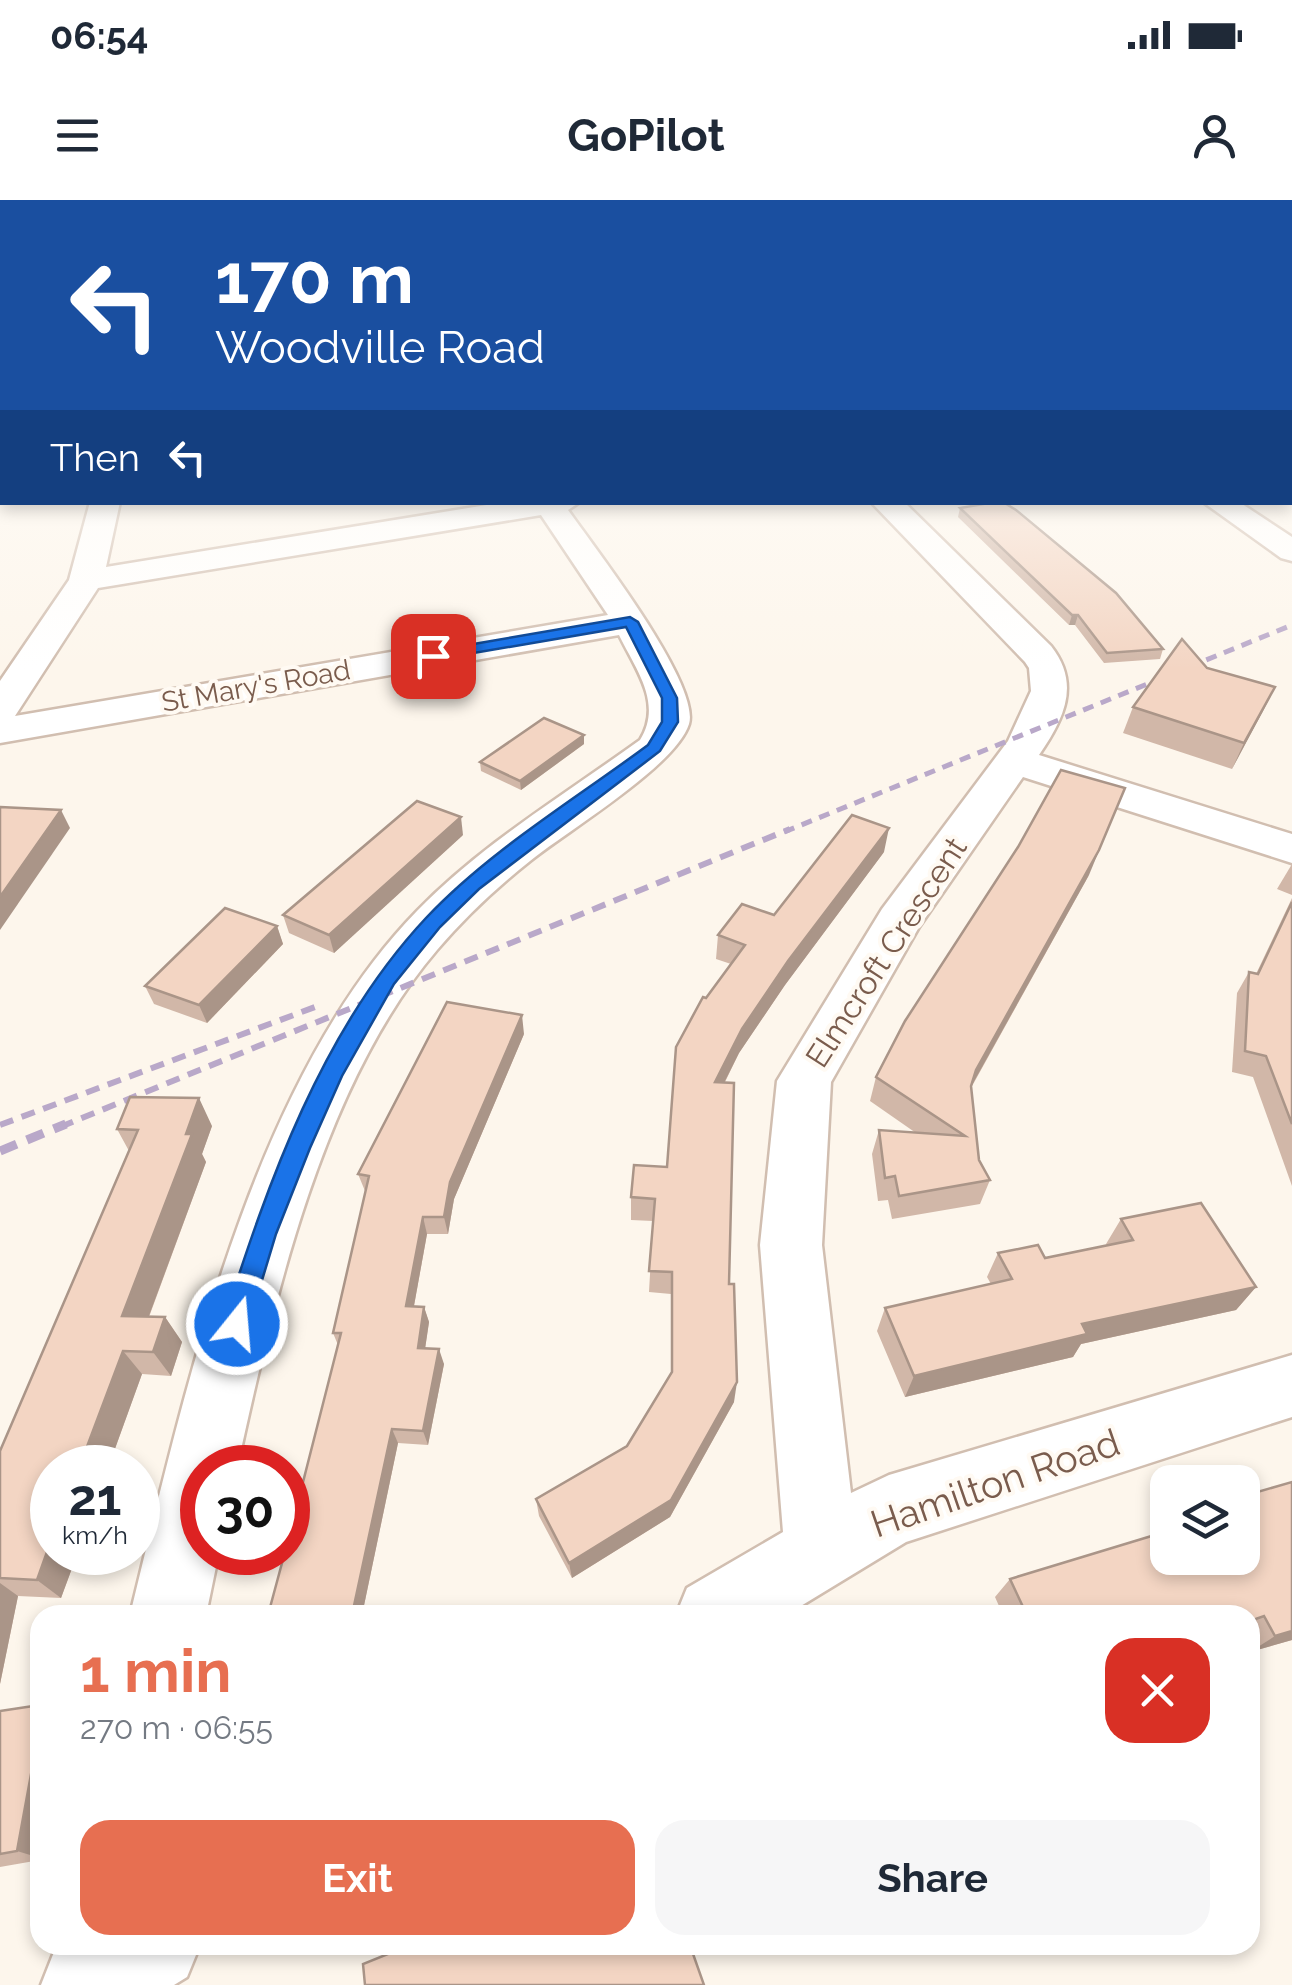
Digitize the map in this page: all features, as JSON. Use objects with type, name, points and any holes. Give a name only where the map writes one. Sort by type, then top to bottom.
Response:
[{"type":"street","points":[[0,710],[86,580],[103,505]]},
{"type":"street","points":[[86,580],[444,511],[541,505]]},
{"type":"street","points":[[170,1605],[228,1354],[264,1234],[298,1148],[362,1018],[399,962],[472,884],[654,748],[666,734],[670,698],[630,622],[558,505]]},
{"type":"street","name":"Elmcroft Crescent","points":[[821,1552],[791,1244],[804,1080],[899,920],[1014,761],[1047,702],[1051,679],[1048,667],[889,505]]},
{"type":"street","points":[[1223,505],[1292,550]]},
{"type":"street","name":"St Mary's Road","points":[[0,730],[630,622]]},
{"type":"street","points":[[1014,761],[1292,850]]},
{"type":"street","name":"Hamilton Road","points":[[731,1605],[888,1511],[1292,1386]]},
{"type":"street","points":[[79,1985],[86,1955]]},
{"type":"street","points":[[87,1985],[138,1955]]},
{"type":"building","points":[[1008,505],[1016,510],[1116,593],[1163,649],[1107,653],[1078,615],[1072,615],[960,508]]},
{"type":"building","points":[[1182,639],[1207,668],[1275,687],[1244,743],[1133,707]]},
{"type":"building","points":[[544,718],[584,735],[520,781],[480,762]]},
{"type":"building","points":[[1061,770],[1125,788],[1099,850],[976,1070],[971,1086],[979,1160],[990,1180],[899,1196],[895,1176],[885,1178],[879,1130],[965,1136],[876,1077],[905,1021],[1018,847]]},
{"type":"building","points":[[417,801],[461,817],[329,935],[283,915]]},
{"type":"building","points":[[0,807],[61,810],[0,897]]},
{"type":"building","points":[[852,815],[889,828],[788,961],[742,1029],[715,1082],[734,1083],[729,1284],[734,1284],[737,1382],[671,1500],[569,1563],[536,1499],[627,1446],[672,1372],[672,1272],[649,1271],[655,1199],[631,1197],[634,1165],[667,1167],[676,1047],[703,997],[745,945],[718,935],[742,904],[774,915]]},
{"type":"building","points":[[1292,902],[1292,1124],[1266,1056],[1245,1051],[1249,972],[1258,974]]},
{"type":"building","points":[[225,908],[277,926],[199,1005],[145,986]]},
{"type":"building","points":[[447,1002],[522,1015],[450,1182],[444,1217],[423,1217],[406,1306],[424,1307],[418,1348],[439,1349],[423,1431],[392,1429],[354,1605],[271,1605],[279,1575],[310,1575],[310,1455],[341,1333],[333,1333],[369,1176],[358,1174]]},
{"type":"building","points":[[130,1097],[199,1098],[186,1134],[192,1134],[122,1316],[165,1317],[153,1352],[123,1351],[88,1445],[30,1445],[30,1575],[39,1575],[37,1580],[0,1578],[0,1451],[138,1130],[117,1129]]},
{"type":"building","points":[[1201,1203],[1256,1287],[1082,1324],[1087,1334],[914,1376],[885,1308],[1012,1279],[998,1253],[1038,1245],[1045,1258],[1133,1240],[1121,1219]]},
{"type":"building","points":[[1292,1482],[1292,1631],[1275,1636],[1264,1616],[1260,1617],[1260,1605],[1022,1605],[1010,1579],[1150,1536],[1150,1575],[1260,1575],[1260,1491]]},
{"type":"building","points":[[30,1706],[30,1780],[17,1851],[0,1854],[0,1711]]},
{"type":"building","points":[[385,1955],[693,1955],[704,1985],[365,1985],[363,1964]]},
{"type":"railway","points":[[784,832],[1292,625]]},
{"type":"railway","points":[[60,1127],[790,829]]},
{"type":"railway","points":[[0,1125],[323,1004]]},
{"type":"railway","points":[[0,1151],[66,1124]]},
{"type":"route","points":[[237,1324],[264,1234],[298,1148],[331,1076],[386,980],[433,923],[472,884],[654,748],[670,722],[670,698],[630,622],[433,656]]}]
